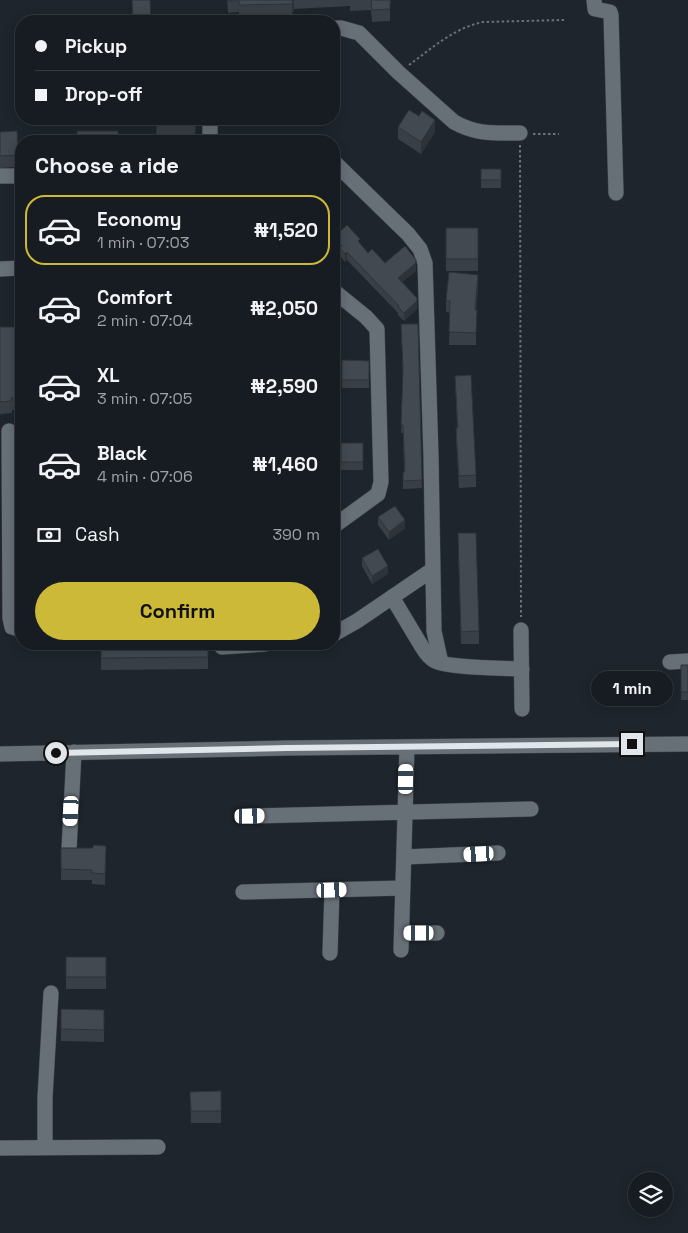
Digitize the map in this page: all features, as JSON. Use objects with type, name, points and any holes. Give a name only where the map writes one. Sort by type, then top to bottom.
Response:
[{"type":"street","points":[[594,0],[595,9],[606,11],[611,15],[616,193]]},
{"type":"street","points":[[340,28],[359,33],[398,72],[454,122],[482,133],[520,134]]},
{"type":"street","points":[[340,168],[408,234],[420,249],[425,263],[434,631],[441,663]]},
{"type":"street","points":[[0,176],[15,176]]},
{"type":"street","points":[[0,268],[15,268]]},
{"type":"street","points":[[340,295],[377,329],[381,482],[378,494],[340,522]]},
{"type":"street","points":[[10,431],[15,538],[10,618],[12,627],[15,628]]},
{"type":"street","points":[[340,630],[432,570]]},
{"type":"street","points":[[392,597],[426,654],[436,662],[522,669]]},
{"type":"street","points":[[522,630],[522,709]]},
{"type":"street","points":[[670,662],[688,661]]},
{"type":"street","points":[[0,754],[688,744]]},
{"type":"street","points":[[401,950],[407,747]]},
{"type":"street","points":[[69,850],[74,752]]},
{"type":"street","points":[[250,816],[531,809]]},
{"type":"street","points":[[404,857],[498,853]]},
{"type":"street","points":[[243,892],[403,888]]},
{"type":"street","points":[[330,954],[332,890]]},
{"type":"street","points":[[402,933],[437,933]]},
{"type":"street","points":[[45,1148],[51,993]]},
{"type":"street","points":[[0,1148],[158,1147]]},
{"type":"path","points":[[398,72],[456,31],[472,24],[483,22],[564,20]]},
{"type":"path","points":[[522,630],[520,134],[559,134]]},
{"type":"building","points":[[132,0],[150,0],[151,15],[133,15]]},
{"type":"building","points":[[228,0],[293,0],[292,4],[239,5],[239,1]]},
{"type":"building","points":[[371,0],[390,0],[390,9],[372,10]]},
{"type":"building","points":[[409,110],[419,116],[422,111],[435,120],[421,142],[398,127]]},
{"type":"building","points":[[17,131],[17,135],[15,135],[15,155],[0,156],[0,132]]},
{"type":"building","points":[[77,131],[118,131],[118,135],[77,135]]},
{"type":"building","points":[[481,169],[501,169],[501,180],[481,180]]},
{"type":"building","points":[[347,225],[360,239],[358,241],[368,253],[372,249],[385,263],[405,246],[416,260],[416,263],[398,278],[417,298],[417,301],[404,313],[347,252],[345,254],[340,248],[342,246],[340,244],[340,231]]},
{"type":"building","points":[[446,228],[478,228],[478,259],[446,259]]},
{"type":"building","points":[[449,272],[478,275],[475,310],[477,310],[476,333],[449,332],[450,301],[446,300]]},
{"type":"building","points":[[401,324],[418,324],[422,480],[403,481],[403,472],[405,472],[403,425],[401,425],[403,369]]},
{"type":"building","points":[[0,327],[15,327],[15,398],[11,398],[12,401],[0,402]]},
{"type":"building","points":[[342,360],[369,361],[369,380],[342,380]]},
{"type":"building","points":[[471,375],[476,475],[459,476],[455,376]]},
{"type":"building","points":[[341,443],[363,443],[363,462],[341,462]]},
{"type":"building","points":[[395,506],[405,520],[389,532],[378,517]]},
{"type":"building","points":[[458,533],[476,533],[479,631],[461,632]]},
{"type":"building","points":[[378,549],[388,566],[372,576],[362,558]]},
{"type":"building","points":[[101,650],[208,650],[208,657],[101,658]]},
{"type":"building","points":[[681,665],[688,665],[688,692],[681,692]]},
{"type":"building","points":[[93,845],[106,846],[105,874],[92,873],[92,870],[61,869],[61,848],[93,848]]},
{"type":"building","points":[[66,957],[106,957],[106,977],[66,977]]},
{"type":"building","points":[[61,1009],[104,1010],[104,1030],[61,1029]]},
{"type":"building","points":[[221,1091],[221,1111],[191,1111],[190,1092]]},
{"type":"route","points":[[56,753],[632,744]]}]
